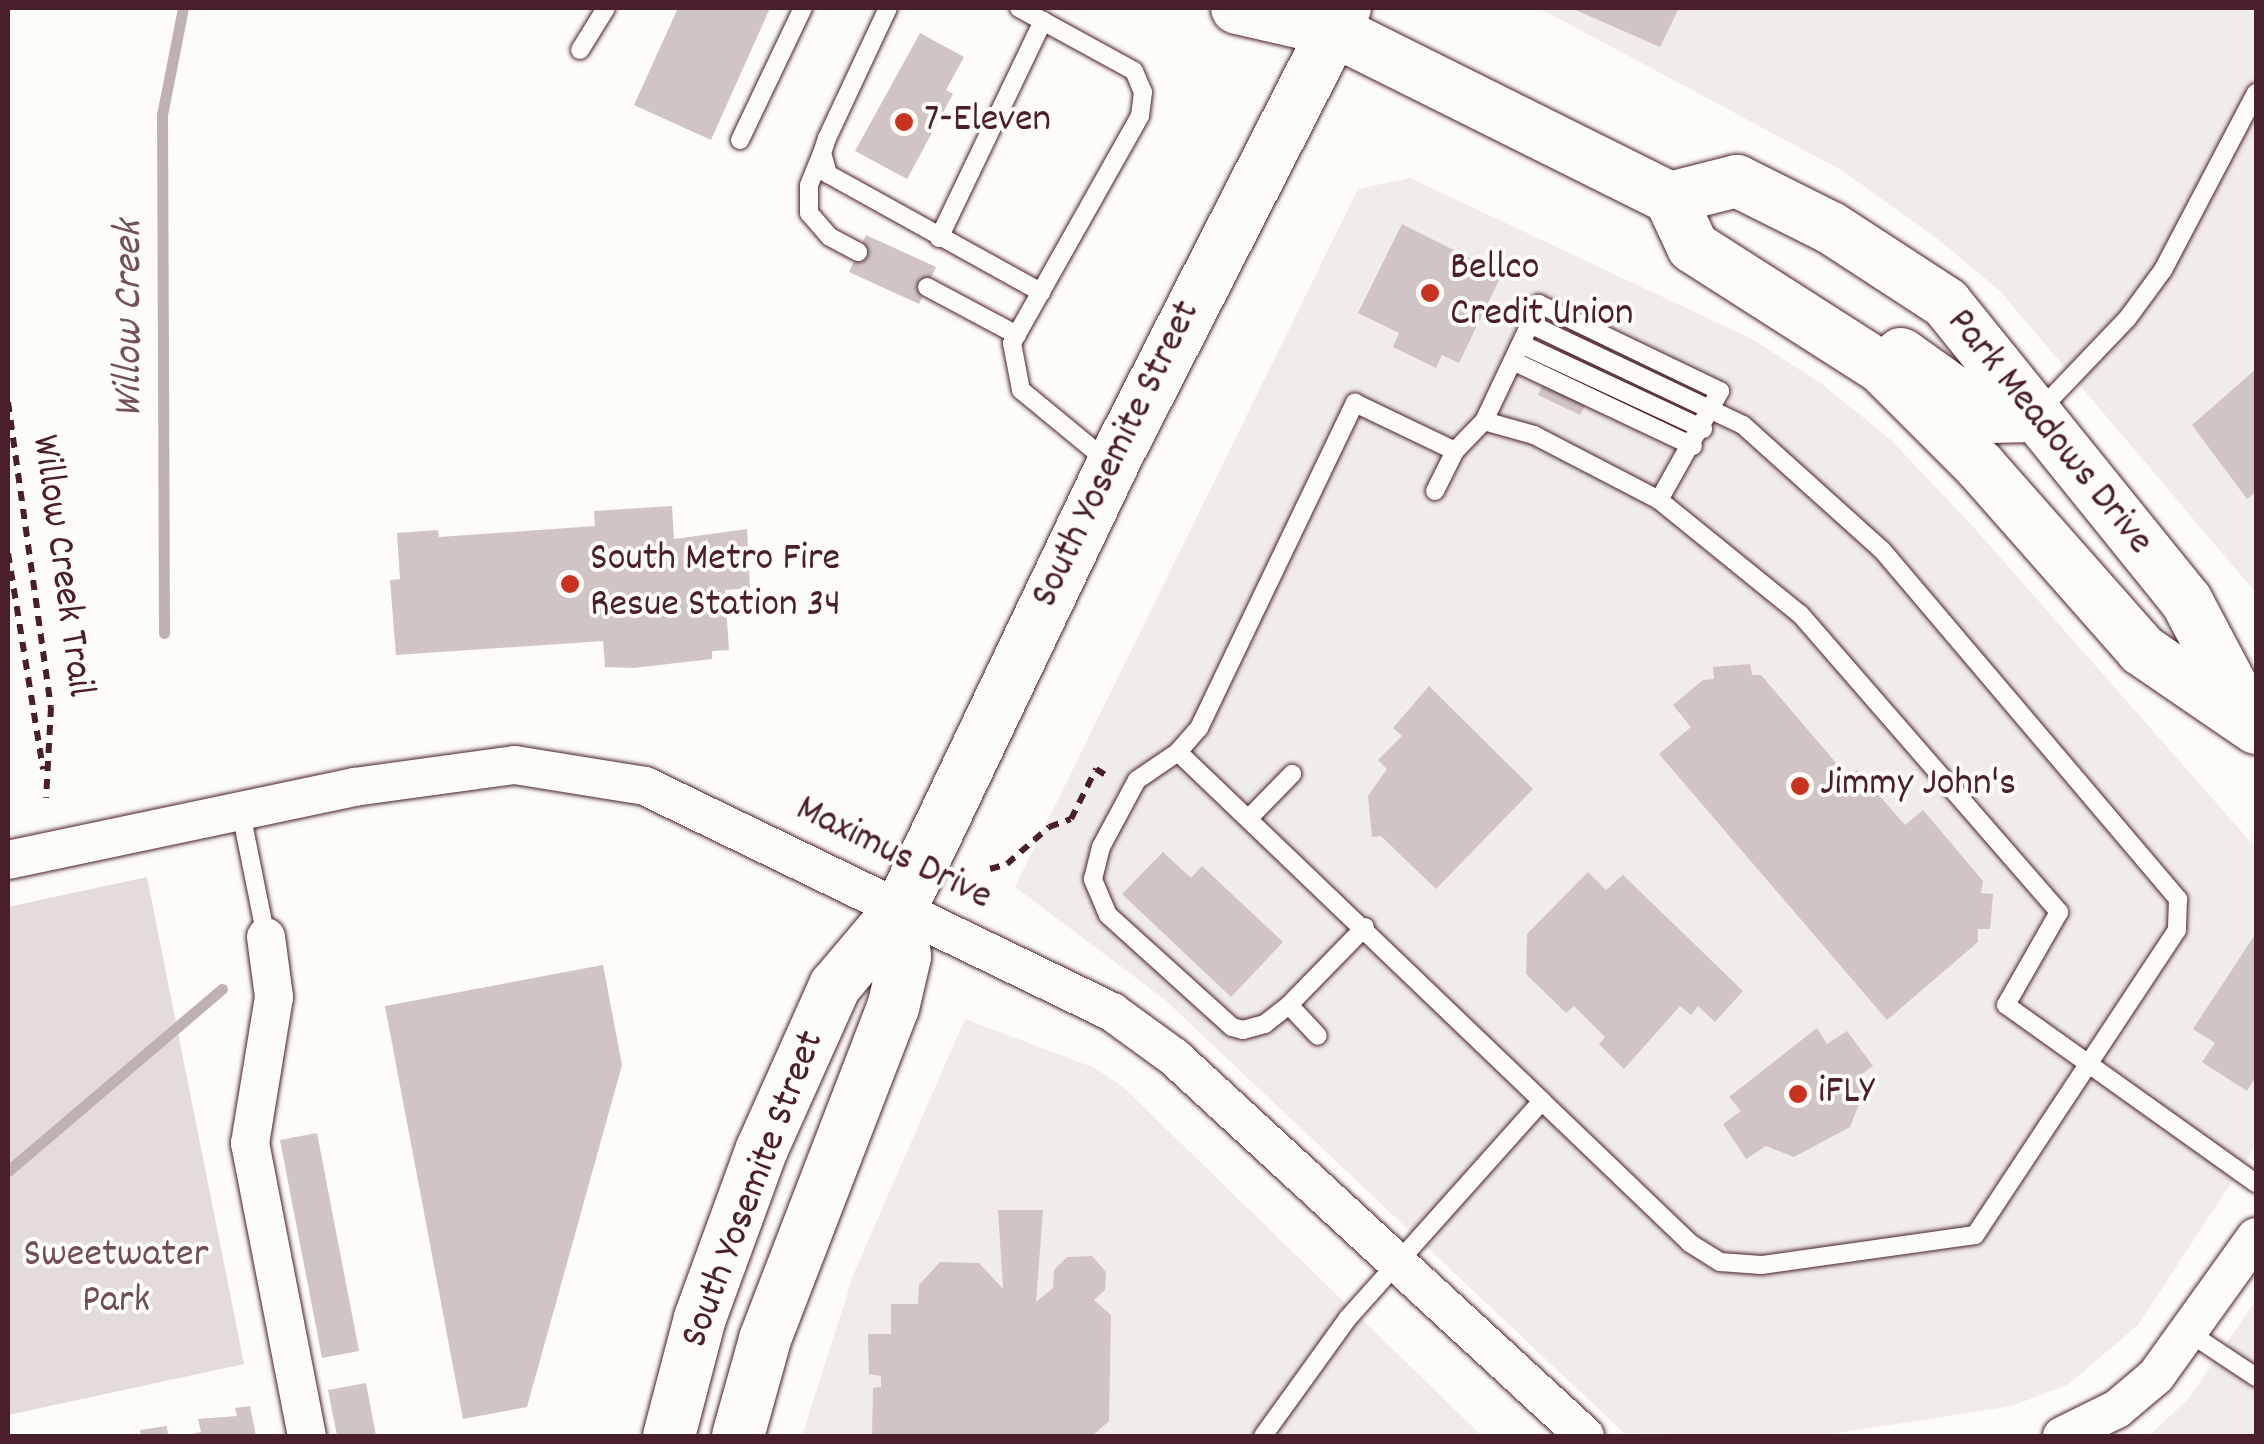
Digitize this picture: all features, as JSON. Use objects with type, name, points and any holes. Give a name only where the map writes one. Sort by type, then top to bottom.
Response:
[{"type":"main road","points":[[1236,8],[1331,15],[1670,198]]},
{"type":"main road","name":"South Yosemite Street","points":[[669,1436],[700,1318],[770,1130],[834,986],[900,908],[1331,15]]},
{"type":"main road","name":"Park Meadows Drive","points":[[1737,181],[1831,228],[1946,304],[2188,602],[2254,726],[2142,650],[1980,466],[1882,368],[1693,247],[1670,198],[1737,181]]},
{"type":"main road","points":[[1709,256],[1752,253],[1990,418],[2034,416]]},
{"type":"main road","points":[[1980,466],[2043,484],[2138,588],[2188,602]]},
{"type":"main road","name":"South Yosemite Street","points":[[738,1436],[765,1339],[893,1008],[905,957],[900,908]]},
{"type":"street","name":"Maximus Drive","points":[[8,860],[354,787],[515,766],[584,772],[645,786],[1112,1012],[1143,1034],[1585,1436]]},
{"type":"street","points":[[266,937],[274,997],[250,1143],[308,1436]]},
{"type":"street","points":[[2062,1436],[2130,1398],[2156,1376],[2256,1237]]},
{"type":"lane","points":[[580,50],[606,8]]},
{"type":"lane","points":[[740,140],[803,8]]},
{"type":"lane","points":[[858,252],[830,236],[809,212],[809,186],[888,8]]},
{"type":"lane","points":[[1019,8],[1134,71],[1143,92],[1140,116],[1017,336],[1013,372],[1021,390],[1112,465]]},
{"type":"lane","points":[[939,238],[1043,21]]},
{"type":"lane","points":[[2034,416],[2127,319],[2163,270],[2256,93]]},
{"type":"lane","points":[[822,153],[839,184],[1041,292]]},
{"type":"lane","points":[[927,287],[1017,336]]},
{"type":"lane","points":[[1178,752],[1251,816],[1690,1243],[1720,1262],[1761,1265],[1975,1235],[2178,930],[2178,899],[1872,538],[1744,425],[1530,324],[1484,420],[1454,451],[1435,491]]},
{"type":"lane","points":[[1517,353],[1703,429]]},
{"type":"lane","points":[[1517,353],[1692,446]]},
{"type":"lane","points":[[1364,927],[1289,1006],[1265,1024],[1232,1027],[1108,915],[1093,879],[1101,847],[1132,790],[1178,752],[1199,728],[1356,403],[1454,451]]},
{"type":"lane","points":[[1659,500],[1715,410]]},
{"type":"lane","points":[[1484,420],[1534,435],[1659,500],[1814,628],[2059,912],[2006,1005],[2256,1184]]},
{"type":"lane","points":[[1251,816],[1292,774]]},
{"type":"lane","points":[[242,812],[266,937]]},
{"type":"lane","points":[[1289,1006],[1318,1036]]},
{"type":"lane","points":[[1263,1436],[1314,1360],[1542,1102]]},
{"type":"lane","points":[[2188,1332],[2256,1376]]},
{"type":"path","name":"Willow Creek Trail","points":[[8,402],[51,707],[44,776],[46,798]]},
{"type":"path","points":[[8,553],[44,776]]},
{"type":"path","points":[[990,869],[1007,864],[1049,826],[1071,819],[1096,770],[1132,790]]},
{"type":"shaded area","points":[[1539,8],[2256,8],[2256,593],[2000,291],[1939,240],[1841,170]]},
{"type":"shaded area","points":[[1410,178],[1752,339],[1822,384],[1892,441],[1976,530],[2256,848],[2256,1145],[2138,1325],[2069,1384],[2012,1406],[1819,1436],[1624,1433],[1164,999],[1015,887],[1358,189]]},
{"type":"shaded area","points":[[965,1019],[1095,1068],[1123,1087],[1482,1436],[802,1436],[854,1273]]},
{"type":"shaded area","points":[[2256,1300],[2256,1436],[2149,1436],[2189,1398]]},
{"type":"green space","name":"Sweetwater Park","points":[[147,877],[244,1364],[8,1415],[8,907]]},
{"type":"building","points":[[678,8],[770,8],[711,140],[634,105]]},
{"type":"building","points":[[1571,8],[1679,8],[1660,47]]},
{"type":"building","name":"7-Eleven","points":[[920,33],[964,57],[946,90],[953,94],[907,179],[855,151]]},
{"type":"building","name":"Bellco Credit Union","points":[[1402,224],[1502,274],[1459,363],[1442,355],[1436,368],[1393,347],[1399,333],[1358,313]]},
{"type":"building","points":[[866,235],[936,267],[919,304],[849,272]]},
{"type":"building","points":[[1576,318],[1619,339],[1580,415],[1538,395]]},
{"type":"building","points":[[2256,369],[2256,492],[2247,499],[2192,425]]},
{"type":"building","name":"South Metro Fire Resue Station 34","points":[[672,506],[674,539],[747,529],[750,588],[725,590],[729,650],[712,651],[712,659],[633,668],[605,667],[603,641],[396,655],[390,580],[400,579],[397,533],[438,530],[439,537],[595,526],[594,511]]},
{"type":"building","points":[[1750,664],[1752,675],[1761,675],[1849,778],[1857,770],[1905,825],[1923,810],[1983,881],[1981,893],[1993,894],[1990,929],[1978,929],[1978,942],[1887,1020],[1659,754],[1691,727],[1673,705],[1703,680],[1714,679],[1713,667]]},
{"type":"building","points":[[1429,686],[1533,789],[1436,889],[1381,836],[1372,837],[1368,796],[1387,769],[1378,760],[1402,736],[1393,728]]},
{"type":"building","points":[[1163,852],[1191,878],[1202,866],[1283,942],[1231,997],[1122,894]]},
{"type":"building","points":[[1588,872],[1606,890],[1623,875],[1743,991],[1715,1022],[1698,1006],[1691,1015],[1680,1006],[1624,1069],[1599,1044],[1605,1037],[1574,1006],[1566,1013],[1526,974],[1527,934]]},
{"type":"building","points":[[2256,933],[2256,1076],[2247,1091],[2202,1062],[2215,1043],[2193,1029]]},
{"type":"building","points":[[603,965],[622,1065],[527,1407],[463,1419],[385,1006]]},
{"type":"building","name":"iFLY","points":[[1817,1028],[1827,1044],[1847,1031],[1873,1066],[1856,1078],[1864,1091],[1850,1127],[1794,1157],[1766,1146],[1746,1159],[1723,1124],[1741,1111],[1729,1097]]},
{"type":"building","points":[[317,1133],[359,1351],[322,1358],[280,1140]]},
{"type":"building","points":[[998,1210],[1043,1210],[1036,1302],[1053,1288],[1054,1270],[1067,1257],[1092,1256],[1106,1272],[1105,1290],[1094,1300],[1111,1315],[1109,1421],[1092,1436],[872,1436],[873,1388],[881,1387],[881,1376],[869,1374],[868,1334],[891,1334],[891,1304],[918,1304],[919,1285],[940,1262],[979,1263],[1003,1289]]},
{"type":"building","points":[[366,1383],[376,1436],[337,1436],[328,1390]]},
{"type":"building","points":[[250,1406],[256,1436],[184,1436],[201,1432],[198,1419],[237,1416],[235,1408]]},
{"type":"building","points":[[167,1426],[168,1436],[141,1436],[140,1430]]},
{"type":"waterway","name":"Willow Creek","points":[[164,633],[162,115],[183,8]]},
{"type":"waterway","name":"Willow Creek","points":[[8,1171],[222,989]]},
{"type":"place","name":"7-Eleven","points":[[904,122]]},
{"type":"place","name":"Bellco Credit Union","points":[[1430,293]]},
{"type":"place","name":"South Metro Fire Resue Station 34","points":[[570,584]]},
{"type":"place","name":"Jimmy John's","points":[[1800,786]]},
{"type":"place","name":"iFLY","points":[[1798,1094]]}]
